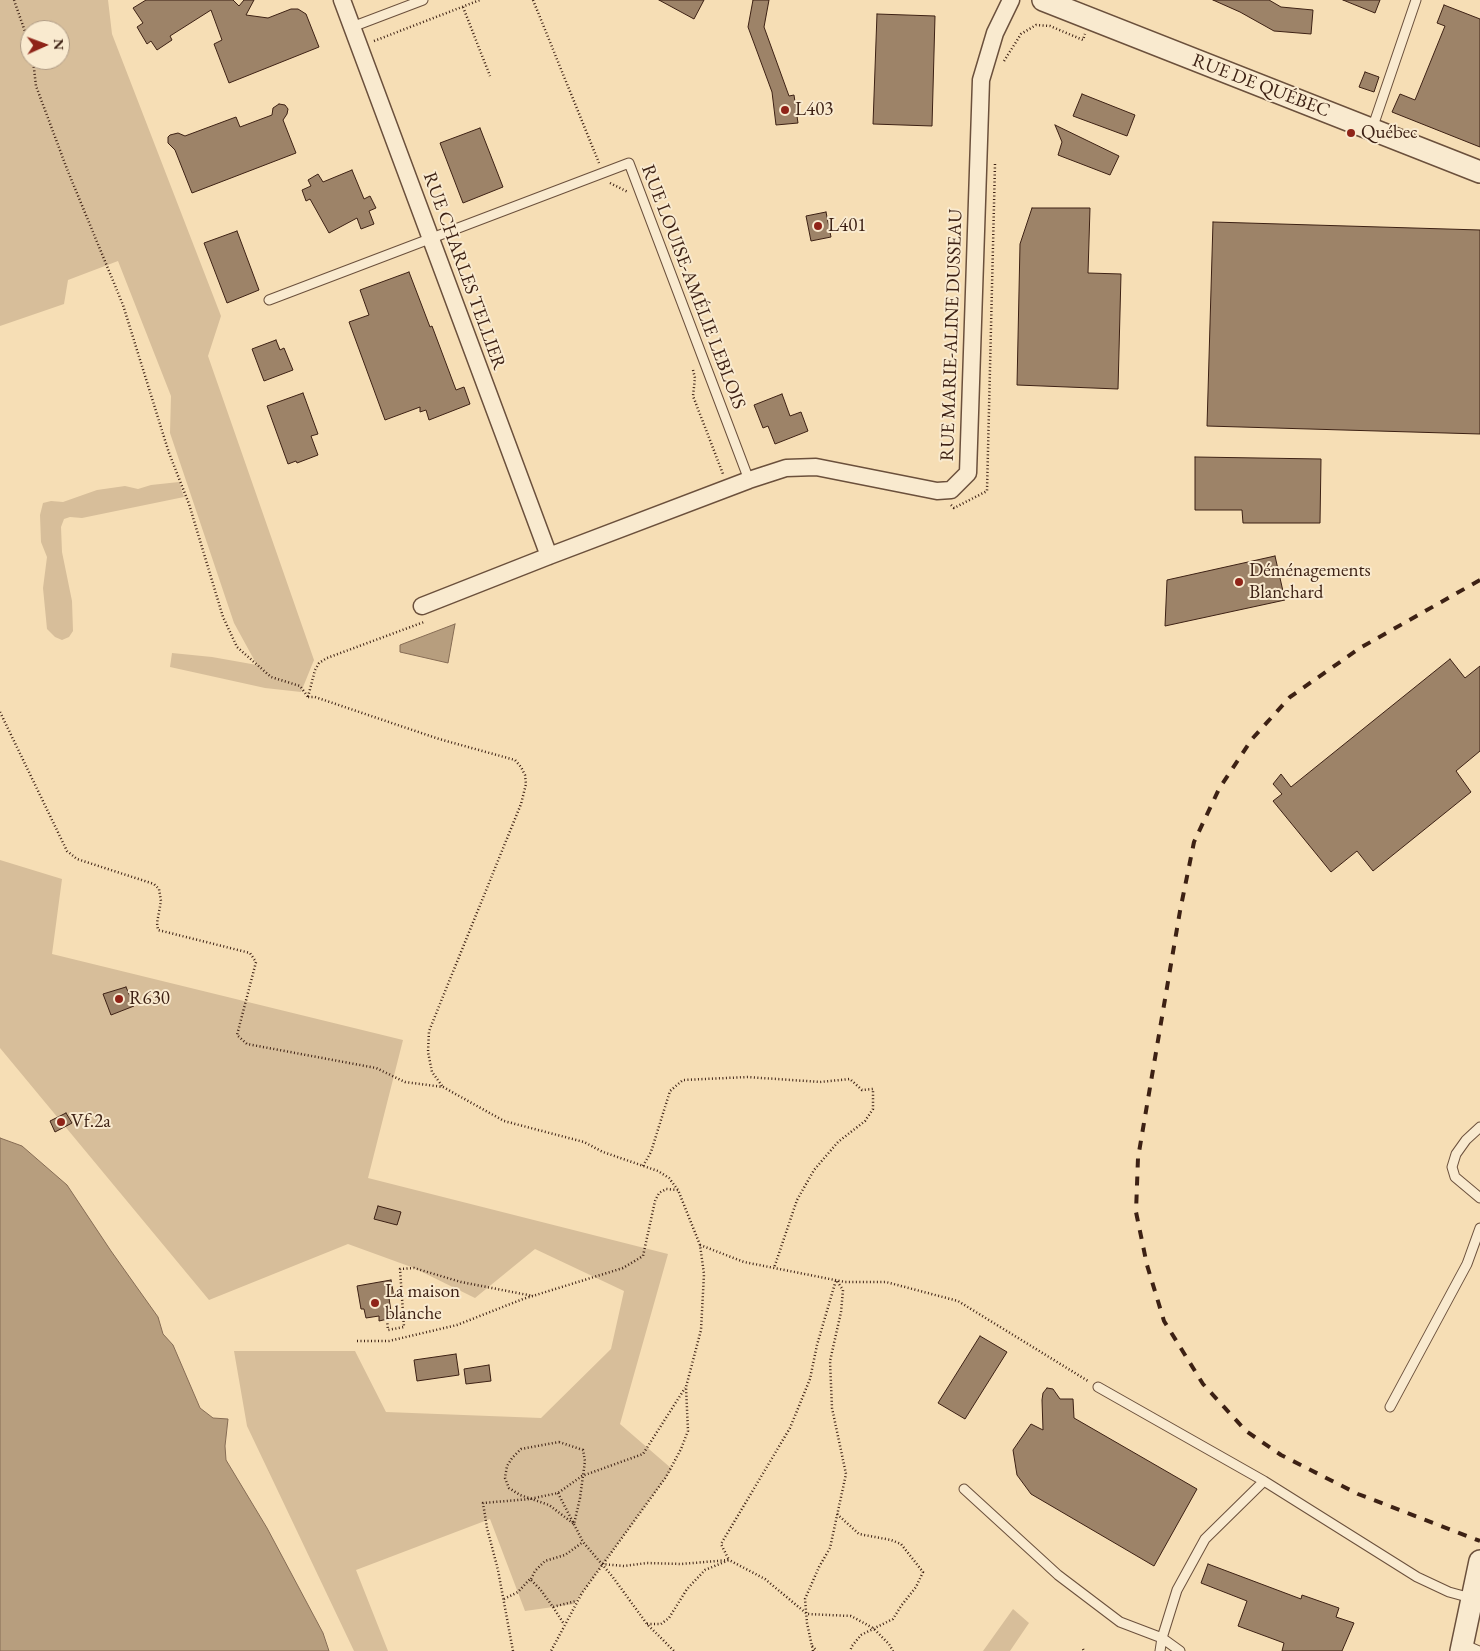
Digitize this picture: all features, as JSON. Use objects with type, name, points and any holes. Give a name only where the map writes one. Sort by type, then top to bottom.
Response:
[{"type":"street","name":"RUE CHARLES TELLIER","points":[[342,0],[549,556]]},
{"type":"street","name":"RUE MARIE-ALINE DUSSEAU","points":[[937,491],[951,490],[968,474],[981,80],[994,33],[1011,0]]},
{"type":"street","name":"RUE DE QUÉBEC","points":[[1043,0],[1480,172]]},
{"type":"street","points":[[425,613],[549,556],[749,480],[786,468],[816,467],[937,491]]},
{"type":"street","points":[[1468,1649],[1471,1598],[1480,1560]]},
{"type":"lane","points":[[352,27],[423,0]]},
{"type":"lane","points":[[1372,129],[1416,0]]},
{"type":"lane","name":"RUE LOUISE-AMÉLIE LEBLOIS","points":[[269,300],[629,163],[749,480]]},
{"type":"lane","points":[[1480,1127],[1466,1140],[1456,1154],[1452,1167],[1455,1177],[1480,1198]]},
{"type":"lane","points":[[1390,1407],[1466,1264],[1480,1228]]},
{"type":"lane","points":[[1098,1387],[1264,1481],[1417,1577],[1449,1592],[1471,1598]]},
{"type":"lane","points":[[1160,1651],[1162,1638],[1178,1590],[1205,1539],[1264,1481]]},
{"type":"lane","points":[[964,1489],[1058,1575],[1112,1616],[1120,1622],[1162,1638],[1180,1651]]},
{"type":"path","points":[[14,0],[21,20]]},
{"type":"path","points":[[360,46],[480,0]]},
{"type":"path","points":[[533,0],[603,173],[608,181],[629,192]]},
{"type":"path","points":[[463,7],[490,76]]},
{"type":"path","points":[[1001,66],[1021,34],[1036,25],[1050,26],[1083,40],[1092,19]]},
{"type":"path","points":[[35,70],[36,86],[67,169],[123,305],[169,453],[189,504],[223,617],[237,647],[271,677],[300,686],[308,697]]},
{"type":"path","points":[[937,491],[954,508],[987,492],[995,157]]},
{"type":"path","points":[[692,362],[695,378],[693,396],[723,471],[723,491]]},
{"type":"path","points":[[308,697],[315,670],[327,658],[425,613]]},
{"type":"path","points":[[308,697],[315,697],[439,739],[515,760],[525,775],[526,784],[521,804],[429,1032],[428,1052],[432,1072],[443,1087]]},
{"type":"path","points":[[0,712],[67,851],[77,859],[154,884],[159,888],[161,901],[157,922],[158,930],[250,953],[256,962],[237,1035],[247,1044],[376,1068],[405,1082],[443,1087],[504,1121],[584,1142],[603,1152],[658,1171],[669,1178],[678,1190],[700,1245],[704,1274],[701,1330],[686,1387],[688,1431],[666,1477],[582,1593],[551,1651]]},
{"type":"path","points":[[642,1166],[651,1152],[670,1091],[683,1080],[748,1077],[820,1082],[850,1079],[862,1090],[873,1089],[873,1109],[865,1121],[838,1142],[814,1170],[797,1200],[774,1268]]},
{"type":"path","points":[[357,1341],[390,1341],[457,1325],[534,1296],[623,1268],[643,1256],[655,1201],[659,1192],[666,1189],[678,1190]]},
{"type":"path","points":[[700,1245],[744,1262],[845,1282],[886,1282],[958,1301],[1098,1387]]},
{"type":"path","points":[[387,1320],[388,1330],[404,1327],[400,1269],[414,1268],[461,1282],[534,1296]]},
{"type":"path","points":[[813,1651],[805,1600],[819,1567],[830,1548],[846,1474],[832,1408],[830,1361],[841,1312],[843,1290],[836,1280]]},
{"type":"path","points":[[729,1560],[721,1544],[790,1428],[810,1379],[817,1345],[836,1280]]},
{"type":"path","points":[[513,1651],[504,1599],[483,1503],[530,1499],[558,1492],[582,1476],[643,1454],[686,1387]]},
{"type":"path","points":[[559,1442],[583,1450],[585,1461],[574,1524],[549,1505],[530,1499],[509,1488],[505,1478],[506,1466],[521,1449],[559,1442]]},
{"type":"path","points":[[558,1492],[583,1542],[647,1624],[674,1651]]},
{"type":"path","points":[[837,1514],[859,1534],[891,1540],[901,1544],[923,1572],[916,1587],[893,1619],[861,1635],[850,1651]]},
{"type":"path","points":[[504,1599],[518,1592],[545,1561],[565,1554],[583,1542]]},
{"type":"path","points":[[602,1564],[624,1566],[647,1563],[681,1564],[729,1560],[765,1579],[807,1614],[851,1616],[873,1628],[889,1644],[893,1651]]},
{"type":"path","points":[[647,1624],[661,1624],[669,1618],[687,1589],[705,1570],[729,1560]]},
{"type":"path","points":[[530,1579],[540,1589],[564,1624]]},
{"type":"path","points":[[553,1607],[576,1601]]},
{"type":"path","points":[[811,1645],[817,1651]]},
{"type":"shaded area","points":[[0,0],[108,0],[112,34],[221,316],[208,356],[314,660],[301,692],[265,688],[170,667],[172,653],[212,657],[257,665],[234,623],[170,433],[171,396],[118,261],[68,280],[64,304],[0,326]]},
{"type":"shaded area","points":[[179,482],[184,497],[82,518],[70,517],[64,519],[61,527],[62,552],[72,601],[73,631],[69,637],[62,640],[55,637],[47,629],[43,588],[47,557],[41,542],[40,515],[43,503],[51,501],[63,502],[97,490],[125,486],[138,489],[151,485]]},
{"type":"shaded area","points":[[455,624],[448,663],[400,652],[400,645]]},
{"type":"shaded area","points":[[0,860],[62,879],[52,954],[403,1040],[368,1178],[668,1254],[620,1424],[672,1469],[574,1604],[525,1611],[490,1519],[356,1570],[388,1651],[354,1651],[247,1426],[234,1351],[355,1351],[386,1412],[541,1418],[611,1349],[624,1291],[535,1249],[475,1298],[414,1268],[348,1244],[209,1300],[0,1048]]},
{"type":"shaded area","points":[[0,1138],[22,1146],[67,1185],[158,1317],[163,1334],[173,1345],[200,1408],[213,1418],[228,1419],[225,1446],[226,1460],[267,1528],[323,1633],[329,1651],[0,1651]]},
{"type":"shaded area","points":[[1013,1609],[1029,1623],[1010,1651],[983,1651]]},
{"type":"building","points":[[146,0],[233,0],[239,6],[244,0],[254,0],[246,15],[268,18],[291,9],[298,9],[306,14],[319,47],[229,83],[214,44],[222,40],[211,10],[170,36],[172,40],[157,50],[151,41],[147,44],[137,27],[143,23],[133,8]]},
{"type":"building","points":[[659,0],[704,0],[694,19]]},
{"type":"building","points":[[753,0],[769,0],[764,27],[789,96],[794,95],[798,123],[776,125],[772,92],[748,27]]},
{"type":"building","points":[[1213,0],[1269,0],[1281,7],[1313,10],[1311,34],[1274,31],[1240,12]]},
{"type":"building","points":[[1343,0],[1380,0],[1375,13]]},
{"type":"building","points":[[1444,5],[1480,19],[1480,147],[1392,112],[1400,94],[1415,100],[1445,26],[1437,23]]},
{"type":"building","points":[[877,14],[935,16],[932,126],[873,124]]},
{"type":"building","points":[[1365,72],[1379,77],[1374,92],[1359,87]]},
{"type":"building","points":[[1082,94],[1135,115],[1127,136],[1073,116]]},
{"type":"building","points":[[279,104],[285,105],[288,109],[283,120],[296,153],[192,193],[175,150],[168,143],[168,137],[178,133],[185,136],[236,117],[240,127],[272,115],[273,108]]},
{"type":"building","points":[[1055,125],[1119,156],[1110,175],[1058,155],[1062,142]]},
{"type":"building","points":[[480,128],[503,187],[463,203],[440,143]]},
{"type":"building","points":[[352,170],[364,199],[370,196],[376,208],[369,211],[374,224],[361,229],[357,218],[329,233],[310,199],[306,201],[302,190],[311,186],[308,180],[318,174],[323,182]]},
{"type":"building","points":[[1032,208],[1090,208],[1088,273],[1121,274],[1118,389],[1017,385],[1020,244]]},
{"type":"building","name":"L401","points":[[826,212],[831,237],[811,241],[806,216]]},
{"type":"building","points":[[1213,222],[1480,230],[1480,434],[1207,426]]},
{"type":"building","points":[[237,231],[259,290],[227,303],[204,243]]},
{"type":"building","points":[[409,272],[456,390],[464,387],[470,404],[429,420],[426,410],[420,412],[420,407],[385,420],[349,322],[369,315],[360,290]]},
{"type":"building","points":[[276,340],[280,350],[284,348],[293,370],[264,381],[252,349]]},
{"type":"building","points":[[303,393],[318,434],[311,436],[318,455],[297,463],[296,461],[288,464],[267,406]]},
{"type":"building","points":[[782,394],[790,416],[801,412],[808,431],[775,444],[768,426],[763,428],[754,405]]},
{"type":"building","points":[[1195,457],[1321,459],[1320,523],[1243,523],[1242,510],[1195,510]]},
{"type":"building","points":[[1275,556],[1285,600],[1165,626],[1167,580]]},
{"type":"building","points":[[1450,659],[1465,678],[1480,666],[1480,751],[1456,771],[1471,792],[1373,871],[1357,851],[1331,872],[1273,801],[1282,794],[1273,784],[1281,774],[1291,787]]},
{"type":"building","name":"R630","points":[[126,987],[134,1006],[111,1015],[103,994]]},
{"type":"building","name":"Vf.2a","points":[[66,1113],[72,1123],[55,1132],[50,1121]]},
{"type":"building","points":[[378,1206],[401,1212],[397,1225],[374,1219]]},
{"type":"building","name":"La maison blanche","points":[[391,1280],[394,1297],[389,1298],[392,1318],[379,1321],[379,1316],[366,1318],[364,1309],[361,1309],[357,1286]]},
{"type":"building","points":[[980,1336],[1007,1352],[965,1419],[938,1403]]},
{"type":"building","points":[[456,1354],[459,1375],[417,1381],[414,1360]]},
{"type":"building","points":[[489,1365],[491,1381],[466,1384],[464,1369]]},
{"type":"building","points":[[1047,1388],[1053,1389],[1060,1399],[1073,1399],[1074,1418],[1197,1489],[1154,1566],[1031,1494],[1017,1475],[1013,1450],[1031,1424],[1043,1430],[1042,1400],[1043,1393]]},
{"type":"building","points":[[1208,1564],[1301,1599],[1302,1595],[1339,1608],[1336,1617],[1354,1623],[1342,1651],[1282,1651],[1284,1643],[1238,1626],[1247,1601],[1201,1583]]},
{"type":"railway","points":[[1480,580],[1360,648],[1290,697],[1252,739],[1219,789],[1194,842],[1180,911],[1138,1158],[1136,1212],[1147,1265],[1164,1321],[1203,1384],[1246,1431],[1281,1455],[1358,1494],[1480,1541]]},
{"type":"place","name":"L403","points":[[785,110]]},
{"type":"place","name":"Québec","points":[[1351,133]]},
{"type":"place","name":"L401","points":[[818,226]]},
{"type":"place","name":"Déménagements Blanchard","points":[[1239,582]]},
{"type":"place","name":"R630","points":[[119,999]]},
{"type":"place","name":"Vf.2a","points":[[61,1122]]},
{"type":"place","name":"La maison blanche","points":[[375,1303]]}]
